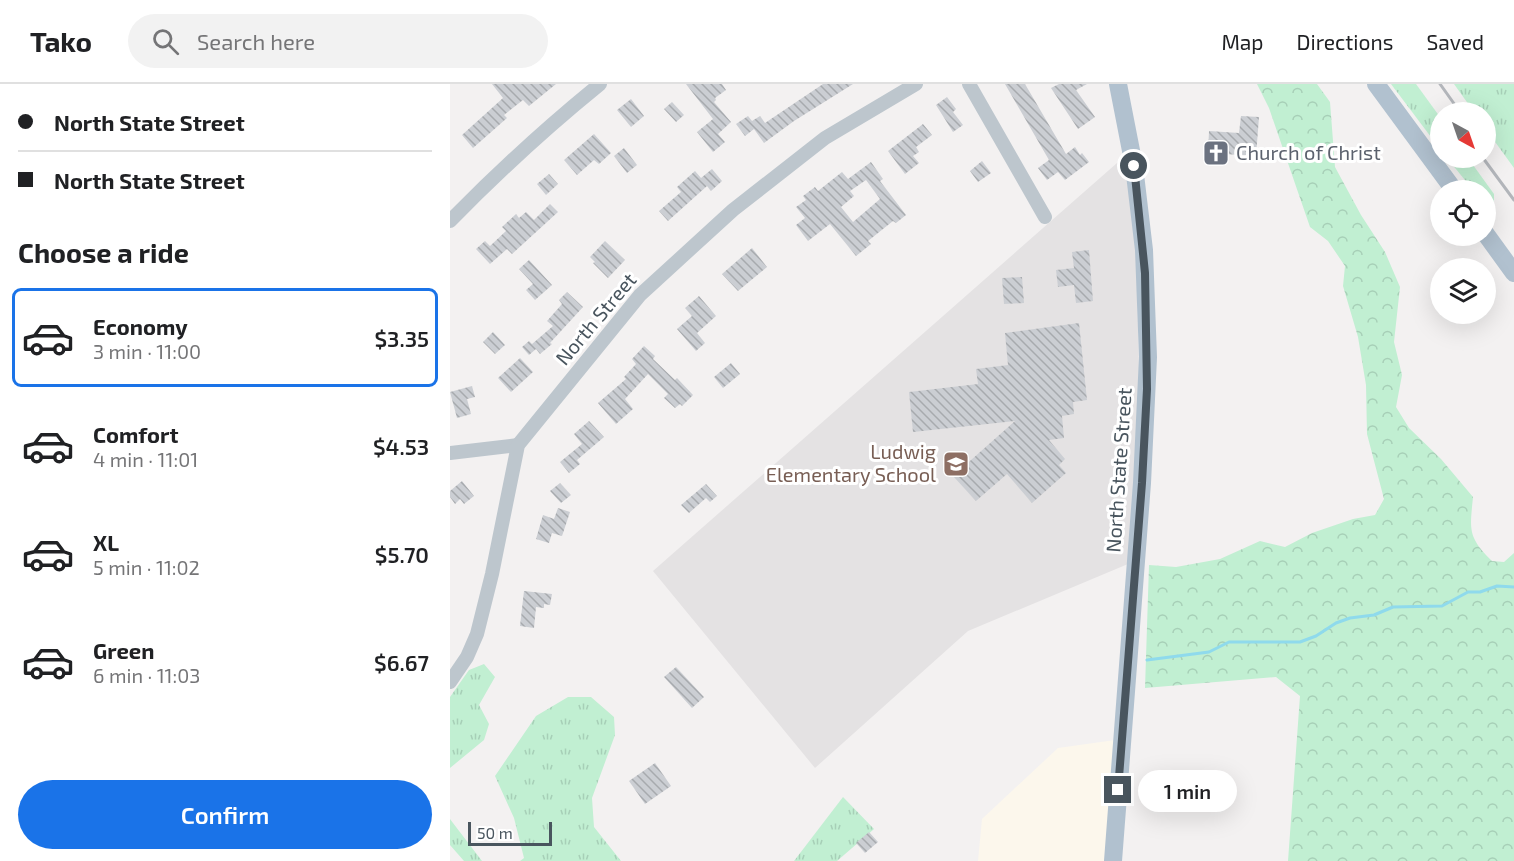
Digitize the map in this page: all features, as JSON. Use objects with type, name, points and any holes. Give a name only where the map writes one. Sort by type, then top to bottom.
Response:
[{"type":"main road","name":"North State Street","points":[[1113,861],[1142,483],[1148,357],[1144,250],[1134,166],[1118,84]]},
{"type":"main road","points":[[1376,84],[1447,180]]},
{"type":"main road","points":[[1494,246],[1514,273]]},
{"type":"street","points":[[450,221],[560,117],[600,84]]},
{"type":"street","name":"North Street","points":[[450,682],[477,634],[492,574],[518,445],[640,295],[707,233],[825,138],[916,84]]},
{"type":"street","points":[[969,84],[1045,217]]},
{"type":"street","points":[[450,453],[518,445]]},
{"type":"shaded area","name":"Ludwig Elementary School","points":[[1125,156],[1136,244],[1139,368],[1136,481],[1128,564],[968,631],[815,768],[653,571]]},
{"type":"shaded area","points":[[1115,740],[1105,861],[978,861],[982,819],[1058,748]]},
{"type":"green space","points":[[1257,84],[1317,84],[1330,102],[1335,167],[1361,215],[1385,252],[1400,287],[1394,342],[1402,375],[1396,407],[1409,428],[1441,459],[1473,497],[1472,532],[1484,553],[1492,561],[1504,562],[1514,553],[1514,861],[1288,861],[1300,696],[1276,677],[1145,688],[1149,565],[1176,567],[1220,559],[1260,541],[1285,547],[1312,533],[1353,519],[1375,515],[1384,499],[1367,434],[1366,385],[1358,337],[1343,286],[1345,266],[1328,241],[1310,227],[1269,108]]},
{"type":"green space","points":[[1391,84],[1416,84],[1430,103],[1430,136]]},
{"type":"green space","points":[[1454,84],[1514,84],[1514,168],[1496,143],[1496,102],[1467,102]]},
{"type":"green space","points":[[1455,168],[1475,168],[1484,180],[1465,180]]},
{"type":"green space","points":[[484,664],[495,677],[479,705],[489,724],[484,740],[450,768],[450,697],[469,670]]},
{"type":"green space","points":[[568,697],[591,697],[614,717],[615,735],[592,798],[594,827],[621,861],[520,861],[524,858],[514,818],[495,776],[536,716]]},
{"type":"green space","points":[[843,797],[874,829],[837,861],[794,861]]},
{"type":"green space","points":[[450,819],[482,861],[464,861],[450,845]]},
{"type":"building","points":[[492,84],[556,84],[529,106],[523,100],[504,115],[507,118],[473,148],[462,135],[503,98]]},
{"type":"building","points":[[686,84],[722,84],[726,90],[715,98],[714,102],[731,122],[718,134],[725,142],[713,152],[697,132],[713,119]]},
{"type":"building","points":[[823,84],[853,84],[764,143],[754,129],[745,136],[736,124],[748,116],[752,121],[760,116],[765,123]]},
{"type":"building","points":[[1005,84],[1025,84],[1066,154],[1075,147],[1080,155],[1082,153],[1089,162],[1065,180],[1058,172],[1047,180],[1038,168],[1049,160]]},
{"type":"building","points":[[1059,84],[1087,84],[1076,90],[1095,117],[1078,129],[1051,88]]},
{"type":"building","points":[[947,97],[956,109],[953,112],[963,125],[953,132],[936,105]]},
{"type":"building","points":[[631,99],[644,116],[631,127],[617,110]]},
{"type":"building","points":[[672,102],[684,115],[676,122],[664,109]]},
{"type":"building","points":[[1241,116],[1259,117],[1256,156],[1208,153],[1209,131],[1239,133]]},
{"type":"building","points":[[923,124],[932,135],[916,147],[919,152],[913,156],[919,163],[905,174],[888,151]]},
{"type":"building","points":[[594,134],[611,153],[599,164],[594,160],[577,175],[564,160]]},
{"type":"building","points":[[624,148],[637,165],[627,173],[614,156]]},
{"type":"building","points":[[982,161],[991,173],[978,182],[970,171]]},
{"type":"building","points":[[871,162],[883,179],[880,181],[906,215],[896,223],[893,221],[868,241],[871,244],[856,256],[830,224],[808,241],[796,225],[805,218],[796,207],[806,200],[803,196],[815,187],[818,191],[842,172],[848,179]],"holes":[[[866,180],[880,199],[853,222],[841,207],[854,196],[850,191]]]},
{"type":"building","points":[[712,169],[722,181],[711,191],[707,186],[668,221],[659,211],[681,192],[677,187],[695,171],[701,178]]},
{"type":"building","points":[[549,174],[558,184],[546,195],[537,184]]},
{"type":"building","points":[[550,204],[558,212],[512,254],[507,249],[490,264],[476,249],[485,241],[490,246],[506,231],[502,227],[516,214],[519,218],[526,212],[534,220]]},
{"type":"building","points":[[605,241],[625,260],[608,278],[590,257]]},
{"type":"building","points":[[752,248],[767,267],[738,291],[722,274]]},
{"type":"building","points":[[1089,250],[1093,301],[1076,303],[1074,285],[1058,287],[1056,270],[1074,268],[1072,252]]},
{"type":"building","points":[[529,260],[552,285],[535,300],[526,290],[533,284],[519,269]]},
{"type":"building","points":[[1022,277],[1024,303],[1004,304],[1002,278]]},
{"type":"building","points":[[567,292],[583,307],[550,343],[552,344],[540,354],[536,349],[529,355],[522,347],[529,341],[532,344],[553,326],[547,321],[562,304],[559,300]]},
{"type":"building","points":[[699,296],[716,316],[697,333],[705,343],[696,351],[677,329],[692,316],[685,308]]},
{"type":"building","points":[[1079,323],[1087,400],[1073,402],[1074,414],[1062,416],[1064,438],[1049,440],[1065,459],[1059,465],[1066,473],[1032,503],[1007,474],[976,501],[953,476],[1015,421],[913,432],[909,392],[978,384],[976,369],[1008,365],[1005,333]]},
{"type":"building","points":[[493,332],[505,345],[495,354],[483,342]]},
{"type":"building","points":[[644,346],[655,356],[653,359],[675,380],[677,378],[693,395],[682,406],[680,404],[675,408],[664,398],[668,394],[648,374],[625,399],[633,409],[616,424],[598,403],[626,379],[624,377],[636,364],[632,359]]},
{"type":"building","points":[[520,358],[533,372],[511,392],[498,378]]},
{"type":"building","points":[[731,363],[740,374],[723,388],[714,377]]},
{"type":"building","points":[[472,386],[475,397],[467,399],[471,414],[457,418],[450,392]]},
{"type":"building","points":[[589,421],[604,437],[577,460],[580,464],[569,473],[560,462],[582,444],[574,434]]},
{"type":"building","points":[[462,481],[474,496],[464,504],[460,499],[455,504],[450,497],[450,491]]},
{"type":"building","points":[[560,483],[571,495],[561,503],[550,491]]},
{"type":"building","points":[[706,484],[717,496],[710,502],[706,498],[689,513],[681,505]]},
{"type":"building","points":[[558,508],[570,512],[562,536],[552,533],[549,543],[536,539],[543,515],[554,519]]},
{"type":"building","points":[[524,591],[552,594],[550,605],[544,604],[544,608],[536,607],[534,628],[520,626]]},
{"type":"building","points":[[676,667],[704,697],[692,708],[664,677]]},
{"type":"building","points":[[655,763],[671,786],[645,804],[629,781]]},
{"type":"building","points":[[869,832],[878,842],[865,853],[856,843]]},
{"type":"waterway","points":[[1147,660],[1209,652],[1229,642],[1300,642],[1350,618],[1374,615],[1393,607],[1442,606],[1468,592],[1480,592],[1497,586],[1514,587]]},
{"type":"railway","points":[[1440,84],[1453,102]]},
{"type":"railway","points":[[1490,168],[1514,200]]},
{"type":"place","name":"Church of Christ","points":[[1216,153]]},
{"type":"place","name":"Ludwig Elementary School","points":[[956,464]]},
{"type":"route","points":[[1118,790],[1142,483],[1148,357],[1144,250],[1134,166]]}]
